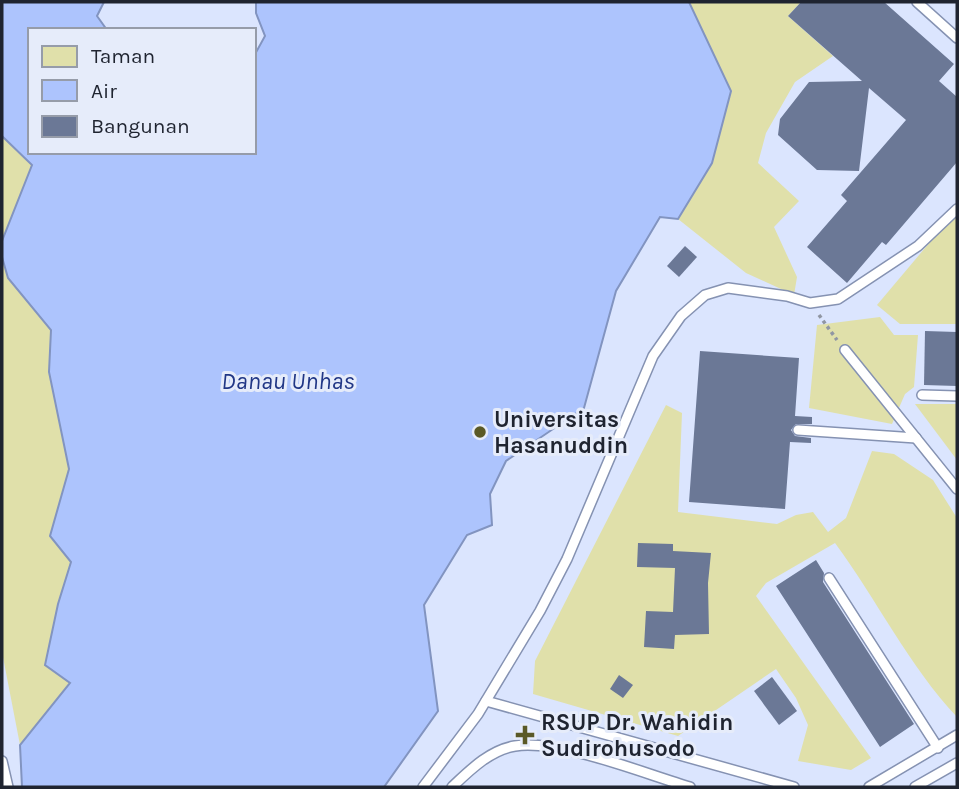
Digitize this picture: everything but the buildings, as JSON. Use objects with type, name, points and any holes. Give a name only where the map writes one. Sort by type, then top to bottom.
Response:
[{"type":"lane","points":[[917,2],[957,38]]},
{"type":"lane","points":[[423,787],[486,701],[514,657],[567,559],[653,356],[681,316],[712,292],[728,288],[787,296],[810,303],[842,298],[918,246],[957,209]]},
{"type":"lane","points":[[845,350],[957,489]]},
{"type":"lane","points":[[922,395],[957,396]]},
{"type":"lane","points":[[798,430],[916,438]]},
{"type":"lane","points":[[829,578],[938,748]]},
{"type":"lane","points":[[486,701],[794,787]]},
{"type":"lane","points":[[869,787],[957,735]]},
{"type":"lane","points":[[453,787],[478,762],[514,746],[543,746],[588,756],[690,787]]},
{"type":"lane","points":[[2,761],[8,787]]},
{"type":"lane","points":[[915,787],[957,763]]},
{"type":"path","points":[[810,303],[845,350]]},
{"type":"shaded area","name":"Universitas Hasanuddin","points":[[2,2],[957,2],[957,787],[2,787]]},
{"type":"green space","points":[[689,2],[801,2],[788,16],[833,56],[795,82],[766,133],[758,163],[799,201],[774,227],[797,277],[794,295],[746,273],[678,219],[712,163],[731,91]]},
{"type":"green space","points":[[2,136],[32,165],[2,241]]},
{"type":"green space","points":[[957,210],[957,324],[900,324],[877,305]]},
{"type":"green space","points":[[2,257],[8,278],[51,330],[49,372],[69,469],[50,536],[71,562],[58,604],[70,683],[20,745],[2,652]]},
{"type":"green space","points":[[880,317],[894,335],[918,335],[914,387],[905,394],[892,424],[809,408],[817,325]]},
{"type":"green space","points":[[915,404],[957,404],[957,460]]},
{"type":"green space","points":[[666,405],[682,413],[678,512],[777,524],[796,515],[813,512],[828,532],[846,518],[872,451],[894,454],[933,480],[957,518],[957,717],[908,655],[835,543],[766,583],[756,596],[871,758],[851,770],[798,761],[808,725],[796,698],[776,669],[678,736],[533,694],[535,661]]},
{"type":"water","name":"Danau Unhas","points":[[2,2],[104,2],[97,16],[106,28],[28,28],[28,154],[256,154],[256,52],[265,36],[256,13],[256,2],[689,2],[731,91],[712,163],[678,219],[660,217],[616,291],[584,408],[506,461],[490,494],[492,525],[467,535],[424,605],[438,711],[384,787],[22,787],[20,745],[70,683],[45,665],[58,604],[71,562],[50,536],[69,469],[49,372],[51,330],[8,278],[2,257],[2,241],[32,165],[2,136]]},
{"type":"place","name":"Universitas Hasanuddin","points":[[480,432]]},
{"type":"place","name":"RSUP Dr. Wahidin Sudirohusodo","points":[[525,735]]}]
